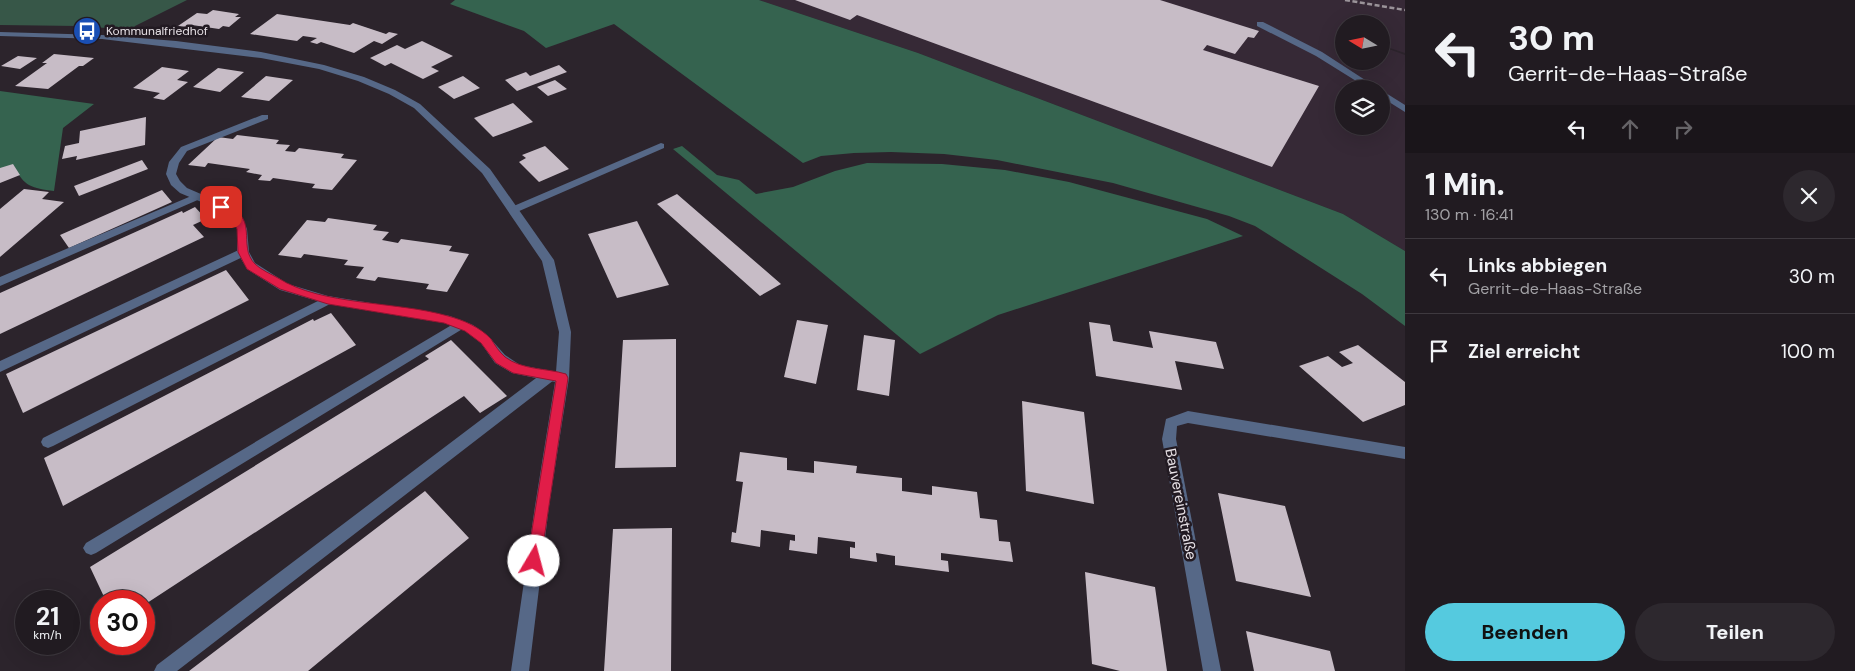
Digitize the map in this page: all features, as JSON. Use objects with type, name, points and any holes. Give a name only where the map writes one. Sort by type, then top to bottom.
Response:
[{"type":"street","points":[[1260,24],[1329,57],[1362,80]]},
{"type":"street","points":[[0,34],[102,37],[186,45],[261,55],[321,67],[360,79],[392,92],[417,106],[486,171],[548,260],[565,332],[556,377],[542,506],[520,671]]},
{"type":"street","points":[[1390,99],[1405,109]]},
{"type":"street","points":[[264,117],[184,149],[174,160],[170,171],[172,178],[181,190],[234,212],[242,229],[243,252],[251,266],[284,287],[328,300],[446,319],[469,328],[485,340],[500,360],[517,369],[556,377]]},
{"type":"street","points":[[513,210],[661,146]]},
{"type":"street","points":[[0,282],[196,197]]},
{"type":"street","points":[[0,367],[243,252]]},
{"type":"street","points":[[48,442],[328,300]]},
{"type":"street","points":[[91,548],[460,325]]},
{"type":"street","points":[[163,671],[556,377]]},
{"type":"street","name":"Bauvereinstraße","points":[[1212,671],[1169,439],[1171,423],[1188,416],[1405,453]]},
{"type":"shaded area","points":[[759,0],[1405,0],[1405,53],[1390,48],[1390,15],[1335,15],[1335,70],[1390,70],[1390,49],[1405,55],[1405,251],[1343,214],[918,53]]},
{"type":"green space","points":[[0,0],[187,0],[135,26],[135,30],[78,26],[0,25]]},
{"type":"green space","points":[[455,0],[759,0],[918,53],[1343,214],[1405,251],[1405,326],[1362,294],[1255,226],[1229,216],[1113,183],[997,160],[944,154],[891,152],[821,156],[803,163],[614,24],[546,48],[524,31],[450,4]]},
{"type":"green space","points":[[0,91],[94,104],[63,128],[54,191],[40,189],[25,182],[14,166],[0,171]]},
{"type":"green space","points":[[682,146],[717,175],[739,180],[756,194],[793,187],[835,171],[867,163],[942,164],[1005,170],[1069,182],[1207,219],[1243,236],[998,315],[920,354],[673,149]]},
{"type":"building","points":[[795,0],[1160,0],[1259,31],[1254,38],[1248,37],[1235,54],[1207,45],[1203,50],[1319,86],[1272,167],[857,15],[850,20]]},
{"type":"building","points":[[213,10],[239,14],[235,17],[241,17],[229,27],[223,26],[219,29],[192,25],[189,27],[178,26],[197,13],[207,14]]},
{"type":"building","points":[[277,14],[350,25],[353,23],[386,34],[389,32],[398,34],[382,44],[374,41],[354,53],[321,42],[317,44],[310,42],[317,38],[303,36],[297,41],[250,34]]},
{"type":"building","points":[[422,41],[453,56],[431,67],[439,71],[423,79],[391,63],[385,66],[370,58],[397,45],[405,49]]},
{"type":"building","points":[[54,54],[94,58],[83,66],[79,66],[48,89],[15,86],[47,63],[42,63]]},
{"type":"building","points":[[18,56],[37,58],[20,69],[1,66]]},
{"type":"building","points":[[559,65],[567,72],[517,91],[505,80],[526,72],[530,76]]},
{"type":"building","points":[[162,67],[189,71],[177,80],[188,82],[164,100],[153,98],[160,93],[133,88]]},
{"type":"building","points":[[218,68],[244,72],[220,92],[193,87]]},
{"type":"building","points":[[266,76],[293,80],[269,101],[241,97]]},
{"type":"building","points":[[463,76],[480,88],[454,99],[438,87]]},
{"type":"building","points":[[555,80],[567,89],[548,96],[537,87]]},
{"type":"building","points":[[513,103],[533,122],[493,137],[474,118]]},
{"type":"building","points":[[146,117],[145,145],[76,160],[77,156],[62,159],[65,146],[79,143],[80,131]]},
{"type":"building","points":[[237,135],[279,140],[276,144],[290,145],[285,151],[295,152],[299,148],[344,154],[341,158],[357,160],[332,190],[312,188],[315,184],[273,178],[270,181],[258,180],[262,175],[246,172],[250,169],[208,163],[205,167],[188,165],[218,137],[233,139]]},
{"type":"building","points":[[545,146],[569,169],[539,182],[519,162],[526,158],[522,155]]},
{"type":"building","points":[[142,160],[148,169],[79,196],[74,186]]},
{"type":"building","points":[[13,164],[20,175],[0,183],[0,168]]},
{"type":"building","points":[[24,189],[49,192],[42,199],[64,202],[0,257],[0,209]]},
{"type":"building","points":[[162,190],[172,202],[69,248],[60,235]]},
{"type":"building","points":[[677,194],[781,284],[760,296],[657,204]]},
{"type":"building","points":[[195,207],[206,219],[193,225],[204,237],[0,334],[0,293],[182,211],[183,213]]},
{"type":"building","points":[[328,218],[377,225],[373,230],[389,232],[382,240],[398,243],[401,239],[452,246],[449,251],[469,254],[447,292],[426,289],[429,284],[378,277],[375,281],[356,278],[364,267],[344,265],[348,260],[304,254],[301,258],[278,255],[307,220],[325,222]]},
{"type":"building","points":[[637,221],[669,285],[617,298],[588,234]]},
{"type":"building","points":[[226,270],[249,300],[23,413],[6,374]]},
{"type":"building","points":[[331,313],[356,345],[63,506],[44,458],[313,319],[314,321]]},
{"type":"building","points":[[797,320],[828,325],[816,384],[784,377]]},
{"type":"building","points":[[1089,322],[1110,325],[1113,341],[1153,348],[1149,331],[1216,342],[1224,369],[1175,361],[1182,390],[1096,376]]},
{"type":"building","points":[[864,335],[895,340],[889,396],[857,390]]},
{"type":"building","points":[[676,339],[676,467],[615,468],[623,340]]},
{"type":"building","points":[[451,340],[507,396],[480,413],[464,396],[155,598],[155,590],[101,590],[90,567],[429,359],[425,356]]},
{"type":"building","points":[[1358,345],[1405,382],[1405,405],[1363,422],[1299,366],[1328,356],[1342,367],[1353,363],[1339,352]]},
{"type":"building","points":[[1022,401],[1084,412],[1094,504],[1026,491]]},
{"type":"building","points":[[740,452],[787,458],[787,470],[814,473],[814,461],[857,466],[856,473],[902,478],[902,491],[932,495],[932,486],[977,492],[980,518],[997,520],[999,541],[1010,542],[1013,562],[941,553],[941,560],[948,561],[949,572],[895,565],[895,556],[876,553],[877,562],[850,558],[850,547],[855,548],[855,542],[818,537],[817,554],[789,550],[790,540],[795,541],[795,535],[761,530],[760,547],[731,542],[732,532],[736,533],[743,482],[736,481]]},
{"type":"building","points":[[425,491],[469,538],[308,671],[189,671]]},
{"type":"building","points":[[1218,493],[1285,506],[1311,597],[1236,581]]},
{"type":"building","points":[[672,528],[671,671],[604,671],[613,529]]},
{"type":"building","points":[[1085,572],[1155,587],[1167,671],[1120,671],[1092,664]]},
{"type":"building","points":[[1246,631],[1330,651],[1335,671],[1254,671]]},
{"type":"railway","points":[[1345,0],[1405,10]]},
{"type":"place","name":"Kommunalfriedhof","points":[[87,31]]},
{"type":"route","points":[[221,207],[234,212],[242,229],[243,252],[251,266],[284,287],[328,300],[446,319],[469,328],[485,340],[500,360],[517,369],[562,378],[534,561]]}]
